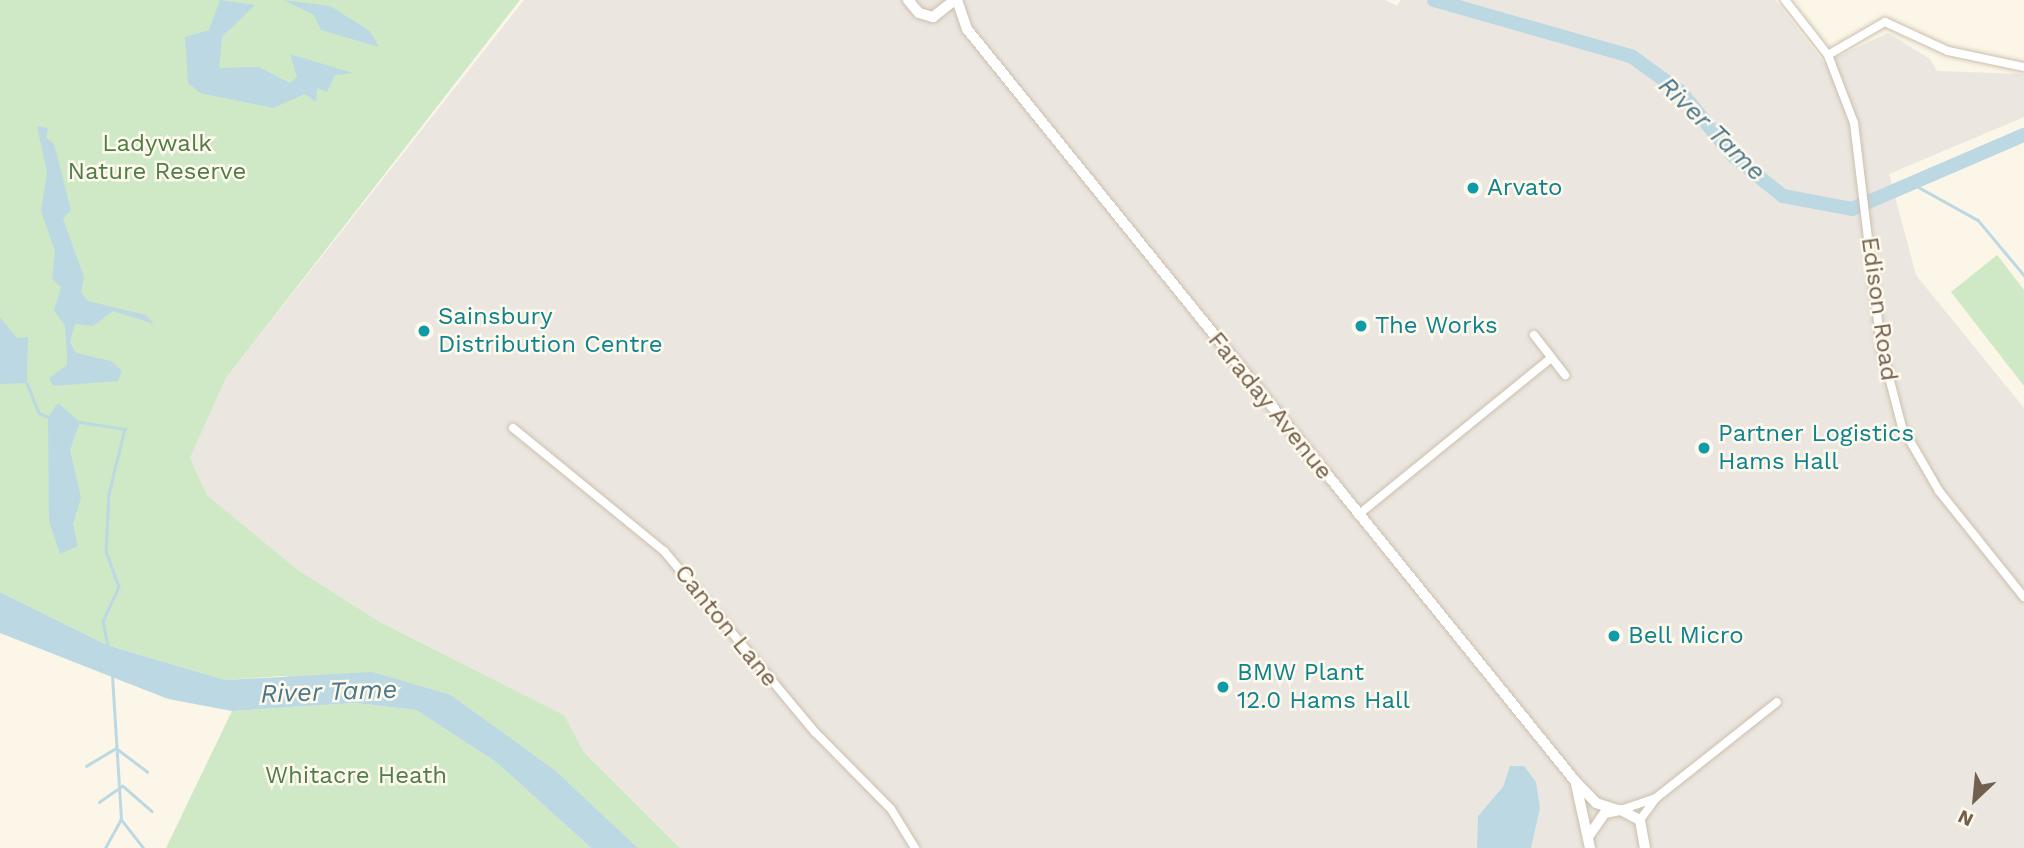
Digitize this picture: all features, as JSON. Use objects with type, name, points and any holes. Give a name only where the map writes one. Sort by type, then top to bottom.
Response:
[{"type":"street","name":"Faraday Avenue","points":[[908,0],[919,13],[940,15],[967,29]]},
{"type":"street","name":"Faraday Avenue","points":[[956,0],[967,29],[1575,781],[1596,803],[1620,810],[1640,820]]},
{"type":"street","points":[[940,15],[956,0]]},
{"type":"street","name":"Edison Road","points":[[1785,0],[1828,55],[1854,123],[1881,346],[1902,427],[1939,491],[2024,597]]},
{"type":"street","points":[[1828,55],[1885,22],[1939,48],[2024,67]]},
{"type":"street","points":[[1534,335],[1565,375]]},
{"type":"street","points":[[1358,515],[1551,358]]},
{"type":"street","name":"Canton Lane","points":[[513,428],[664,551],[799,714],[891,809],[915,848]]},
{"type":"street","points":[[1649,845],[1640,820],[1656,797],[1777,702]]},
{"type":"street","name":"Faraday Avenue","points":[[1575,781],[1587,843]]},
{"type":"street","points":[[1587,843],[1593,823],[1656,797]]},
{"type":"shaded area","points":[[524,0],[1385,0],[1397,6],[1401,0],[1775,0],[1824,63],[1888,33],[1930,59],[1937,71],[2024,74],[2024,117],[1889,174],[1916,275],[2024,408],[2024,848],[680,848],[584,752],[564,715],[380,622],[298,570],[207,495],[190,458],[226,378]]},
{"type":"green space","name":"Ladywalk Nature Reserve","points":[[0,0],[520,0],[226,378],[190,458],[207,495],[298,570],[380,622],[564,715],[584,752],[680,848],[638,848],[555,770],[451,695],[282,676],[225,680],[107,645],[0,592]]},
{"type":"green space","points":[[1997,255],[2024,290],[2024,386],[1951,292]]},
{"type":"green space","name":"Whitacre Heath","points":[[355,703],[416,710],[496,762],[591,848],[166,848],[232,711]]},
{"type":"water","points":[[220,0],[255,5],[222,37],[219,68],[259,67],[290,83],[297,77],[290,54],[353,73],[335,75],[327,92],[317,88],[316,102],[305,94],[273,108],[200,93],[188,83],[185,37],[209,30]]},
{"type":"water","points":[[283,0],[330,6],[370,31],[379,47],[321,30],[314,15]]},
{"type":"water","points":[[37,126],[48,128],[46,138],[54,144],[71,210],[63,219],[84,277],[81,292],[88,301],[146,315],[154,324],[113,311],[93,326],[75,324],[70,342],[76,353],[111,361],[122,371],[118,381],[53,386],[49,378],[67,365],[67,355],[65,326],[54,310],[61,287],[52,279],[55,251],[41,211],[47,173]]},
{"type":"water","points":[[0,317],[17,338],[28,337],[27,383],[0,384]]},
{"type":"water","points":[[58,403],[80,422],[70,450],[81,498],[73,524],[78,546],[60,554],[49,521],[48,417]]},
{"type":"water","points":[[0,592],[107,645],[225,680],[372,672],[451,695],[555,770],[638,848],[591,848],[496,762],[416,710],[355,703],[232,711],[168,699],[0,633]]},
{"type":"water","points":[[1510,766],[1524,766],[1536,782],[1540,808],[1531,848],[1477,848],[1478,816],[1503,787]]},
{"type":"waterway","name":"River Tame","points":[[1434,0],[1631,56],[1681,92],[1733,156],[1783,196],[1852,209],[2024,135]]},
{"type":"waterway","points":[[1913,184],[1978,220],[2024,275]]},
{"type":"waterway","points":[[27,383],[39,413],[48,417]]},
{"type":"waterway","points":[[80,422],[125,429],[109,494],[106,551],[119,587],[103,621],[108,647]]},
{"type":"waterway","points":[[105,848],[121,819],[112,674]]},
{"type":"waterway","points":[[116,748],[147,771]]},
{"type":"waterway","points":[[86,766],[116,748]]},
{"type":"waterway","points":[[99,802],[122,786]]},
{"type":"waterway","points":[[123,786],[152,811]]},
{"type":"waterway","points":[[121,819],[144,848]]},
{"type":"place","name":"Arvato","points":[[1473,188]]},
{"type":"place","name":"The Works","points":[[1361,326]]},
{"type":"place","name":"Sainsbury Distribution Centre","points":[[424,331]]},
{"type":"place","name":"Partner Logistics Hams Hall","points":[[1704,448]]},
{"type":"place","name":"Bell Micro","points":[[1614,636]]},
{"type":"place","name":"BMW Plant 12.0 Hams Hall","points":[[1223,687]]}]
